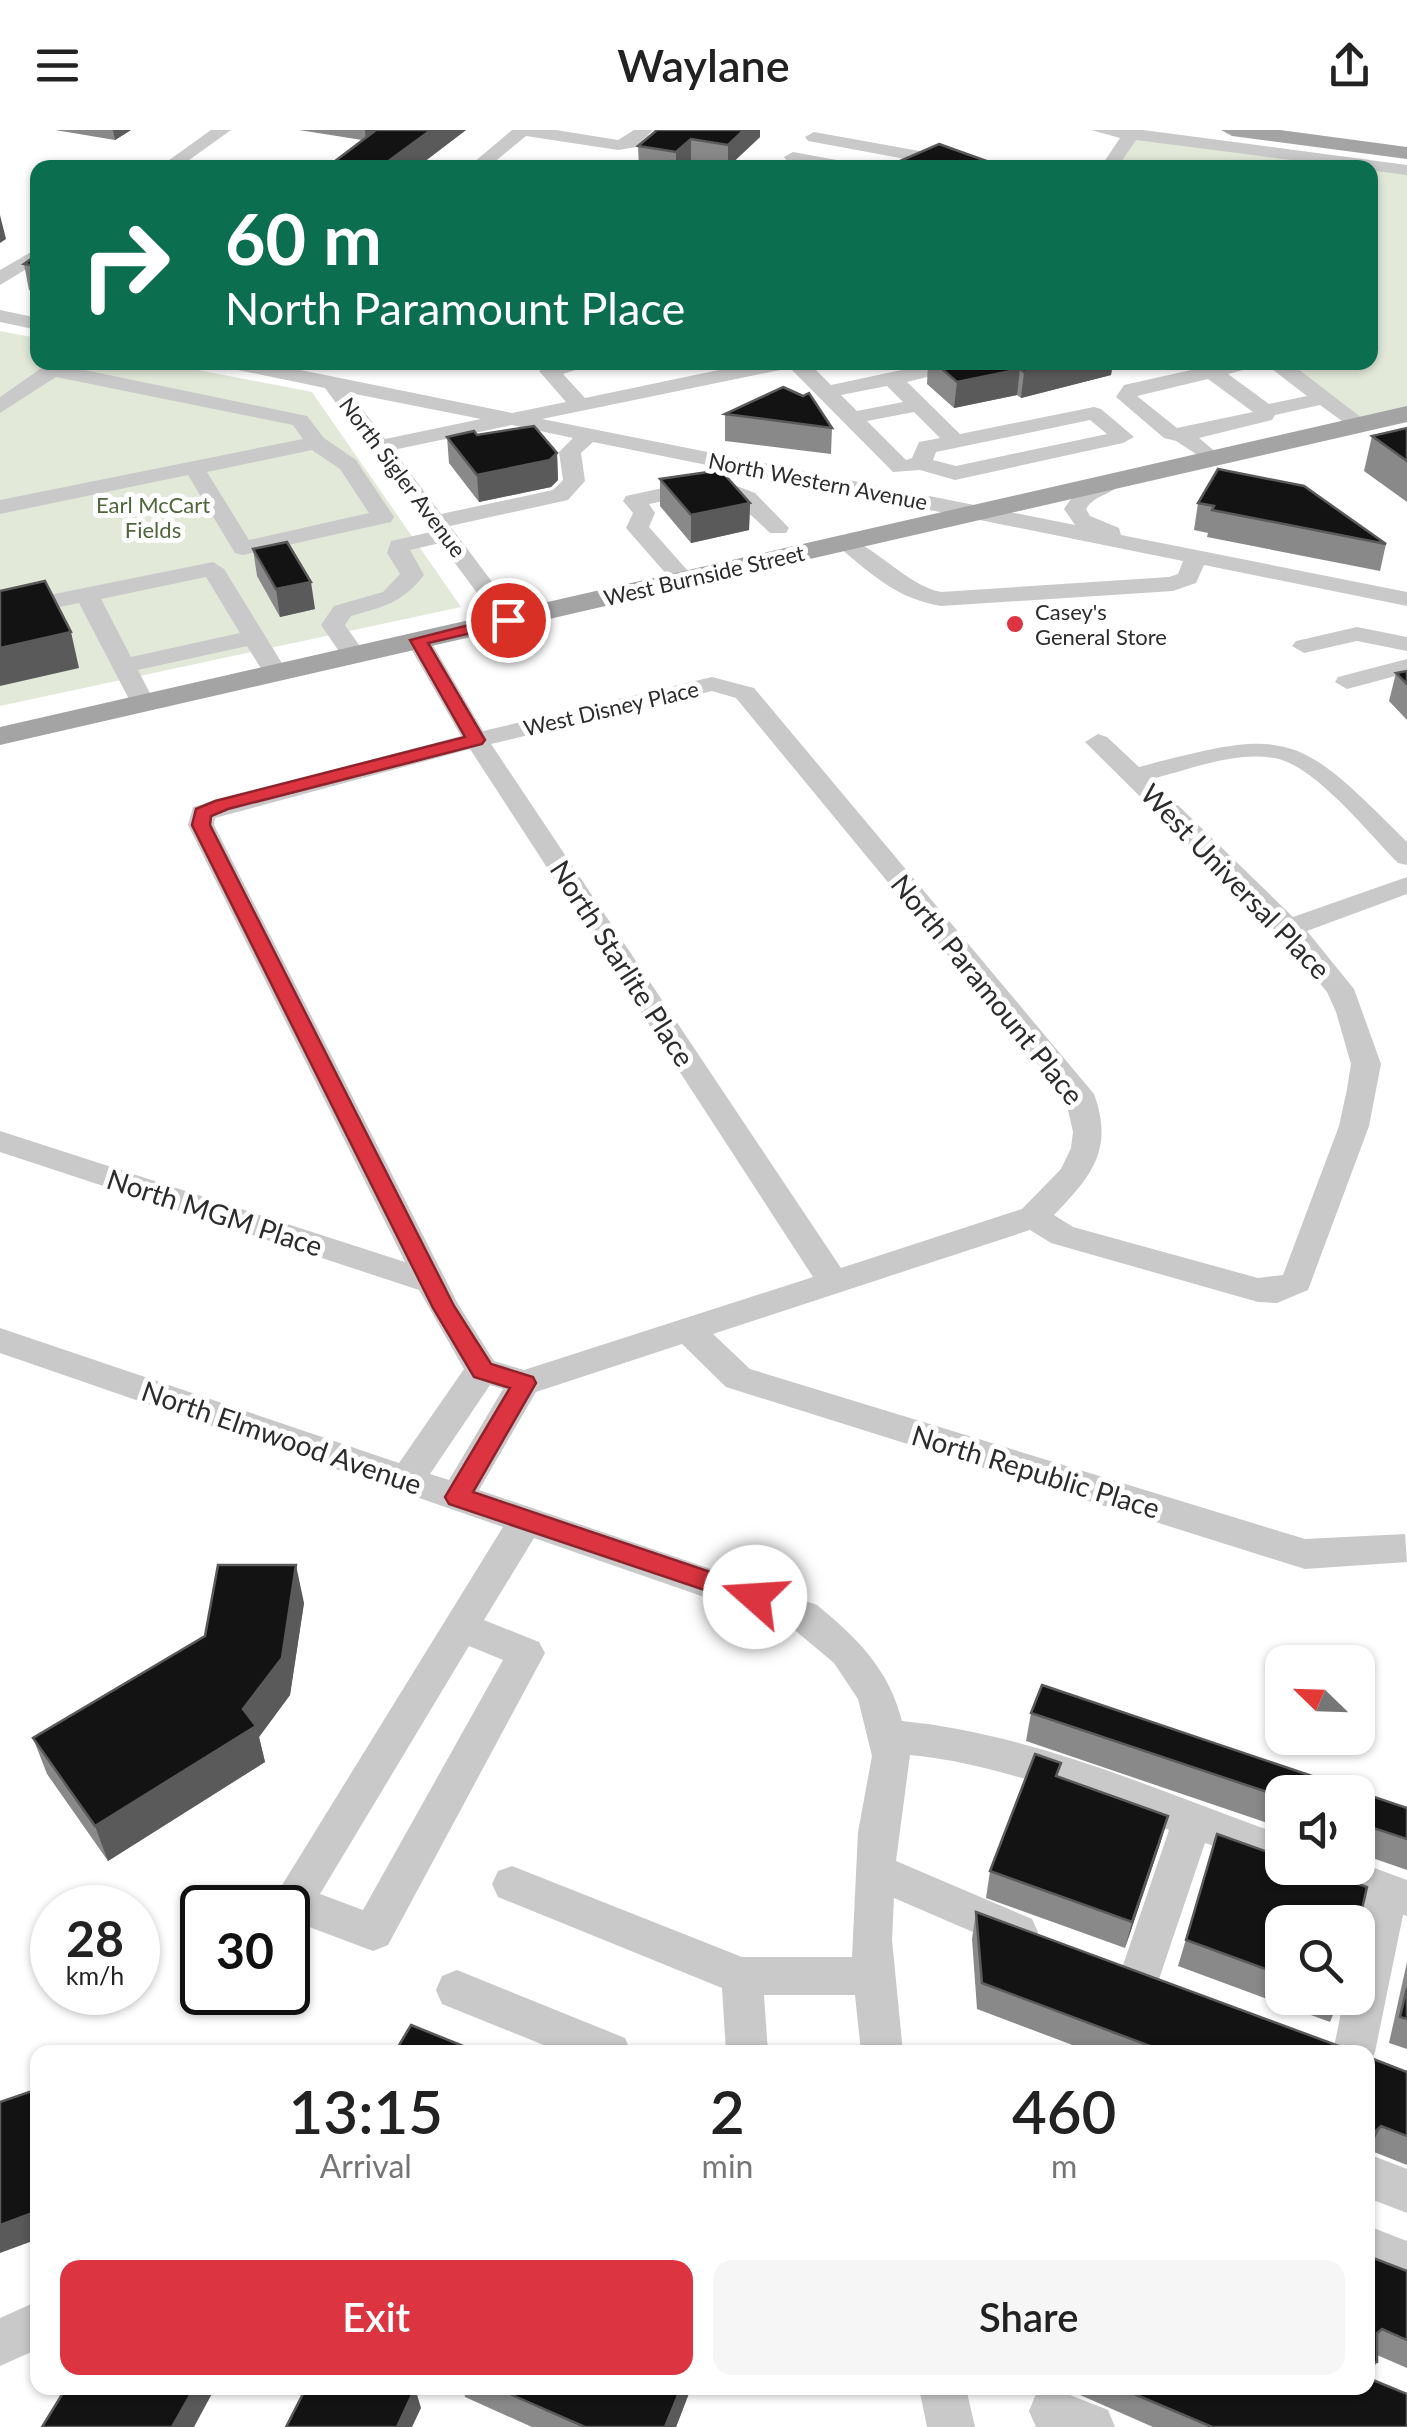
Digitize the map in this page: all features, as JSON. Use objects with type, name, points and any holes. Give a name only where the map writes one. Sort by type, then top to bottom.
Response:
[{"type":"main road","points":[[1232,130],[1407,153]]},
{"type":"main road","points":[[1333,130],[1407,142]]},
{"type":"main road","name":"West Burnside Street","points":[[0,736],[1407,414]]},
{"type":"street","points":[[178,160],[222,130]]},
{"type":"street","points":[[486,160],[523,130],[582,134],[618,145],[630,143],[644,130]]},
{"type":"street","points":[[1100,130],[1335,160]]},
{"type":"street","points":[[1113,160],[1132,132]]},
{"type":"street","points":[[790,160],[818,134],[923,160]]},
{"type":"street","points":[[1378,166],[1407,170]]},
{"type":"street","points":[[0,279],[30,259]]},
{"type":"street","points":[[0,316],[30,322]]},
{"type":"street","points":[[0,407],[52,370]]},
{"type":"street","points":[[76,370],[300,420],[315,442],[348,466],[384,518],[243,548],[194,468]]},
{"type":"street","name":"North Western Avenue","points":[[264,370],[1407,599]]},
{"type":"street","points":[[554,370],[549,371],[580,405]]},
{"type":"street","points":[[0,506],[315,442],[510,419],[580,405],[708,370]]},
{"type":"street","points":[[802,370],[852,418],[911,465],[956,473],[1123,437],[1145,440],[1177,434],[1265,416],[1265,411]]},
{"type":"street","points":[[826,392],[921,370]]},
{"type":"street","points":[[1213,459],[1126,398],[1131,389],[1221,370]]},
{"type":"street","points":[[1285,370],[1360,425]]},
{"type":"street","points":[[1212,372],[1265,411],[1324,398]]},
{"type":"street","points":[[892,379],[955,441]]},
{"type":"street","name":"North Sigler Avenue","points":[[333,384],[508,620]]},
{"type":"street","points":[[852,418],[919,405]]},
{"type":"street","points":[[911,465],[927,447],[1094,413],[1123,437]]},
{"type":"street","points":[[473,426],[498,446],[526,440],[570,452]]},
{"type":"street","points":[[570,452],[588,434]]},
{"type":"street","points":[[354,655],[333,624],[342,611],[392,596],[412,575],[398,554],[399,546],[441,529],[560,495],[574,481],[570,452]]},
{"type":"street","points":[[713,484],[731,464]]},
{"type":"street","points":[[1110,483],[1079,498],[1076,515],[1090,526],[1167,551]]},
{"type":"street","points":[[683,579],[637,528],[644,513],[634,501],[713,484],[747,498],[778,528]]},
{"type":"street","points":[[848,543],[900,587],[920,596],[942,599],[1173,584],[1188,578],[1196,557]]},
{"type":"street","points":[[0,612],[214,569],[276,673]]},
{"type":"street","points":[[87,595],[143,703]]},
{"type":"street","points":[[1304,646],[1357,634],[1407,644]]},
{"type":"street","points":[[124,666],[254,637]]},
{"type":"street","name":"North Starlite Place","points":[[418,640],[476,740],[834,1283]]},
{"type":"street","points":[[178,654],[195,691]]},
{"type":"street","points":[[1347,682],[1407,666]]},
{"type":"street","name":"West Disney Place","points":[[430,1282],[201,825],[202,812],[476,740],[712,684],[731,686]]},
{"type":"street","name":"North Paramount Place","points":[[731,686],[744,694],[1078,1094],[1088,1114],[1089,1137],[1084,1158],[1033,1217]]},
{"type":"street","name":"West Universal Place","points":[[1033,1217],[1062,1234],[1258,1290],[1277,1292],[1296,1282],[1354,1126],[1366,1064],[1340,989],[1289,928],[1098,742]]},
{"type":"street","points":[[1134,776],[1250,750],[1283,751],[1305,761],[1407,857]]},
{"type":"street","points":[[1289,928],[1407,885]]},
{"type":"street","name":"North MGM Place","points":[[0,1142],[430,1282]]},
{"type":"street","points":[[430,1282],[482,1370],[524,1383],[1033,1217]]},
{"type":"street","name":"North Republic Place","points":[[688,1330],[738,1378],[1305,1554],[1405,1548]]},
{"type":"street","name":"North Elmwood Avenue","points":[[0,1340],[804,1616],[847,1652],[876,1694],[886,1736]]},
{"type":"street","points":[[408,1480],[482,1370]]},
{"type":"street","points":[[458,1497],[524,1383]]},
{"type":"street","points":[[462,1627],[526,1653],[374,1932],[293,1903],[525,1520]]},
{"type":"street","points":[[881,2045],[872,1940],[876,1871],[891,1756],[886,1736],[955,1743],[1032,1763],[1265,1847]]},
{"type":"street","points":[[1140,1977],[1192,1821]]},
{"type":"street","points":[[876,1871],[978,1918],[1050,1944]]},
{"type":"street","points":[[512,1884],[742,1976],[875,1976]]},
{"type":"street","points":[[1356,2045],[1397,1894],[1371,1885]]},
{"type":"street","points":[[742,1976],[747,2045]]},
{"type":"street","points":[[456,1990],[593,2045]]},
{"type":"street","points":[[1375,2179],[1407,2191]]},
{"type":"street","points":[[1375,2252],[1407,2264]]},
{"type":"street","points":[[0,2342],[30,2327]]},
{"type":"street","points":[[945,2395],[951,2427]]},
{"type":"green space","points":[[1130,135],[1328,160],[1113,160]]},
{"type":"green space","points":[[1378,166],[1407,170],[1407,414],[1360,425],[1285,370],[1378,370]]},
{"type":"green space","name":"Earl McCart Fields","points":[[0,331],[30,337],[30,370],[198,370],[312,392],[461,607],[0,706]]},
{"type":"building","points":[[376,130],[431,130],[390,160],[337,160]]},
{"type":"building","points":[[657,130],[744,130],[728,145],[691,139],[676,152],[638,146]]},
{"type":"building","points":[[939,144],[984,160],[902,160]]},
{"type":"building","points":[[943,370],[1015,370],[957,382]]},
{"type":"building","points":[[783,387],[803,396],[809,393],[832,428],[725,414]]},
{"type":"building","points":[[534,426],[557,453],[550,460],[477,475],[447,437],[474,431],[477,435]]},
{"type":"building","points":[[1407,428],[1407,461],[1372,436]]},
{"type":"building","points":[[1218,469],[1304,486],[1386,544],[1212,510],[1214,506],[1198,503]]},
{"type":"building","points":[[715,471],[724,474],[750,503],[691,515],[660,479]]},
{"type":"building","points":[[287,542],[311,582],[276,589],[253,549]]},
{"type":"building","points":[[45,581],[71,632],[0,648],[0,591]]},
{"type":"building","points":[[1407,671],[1407,684],[1396,673]]},
{"type":"building","points":[[218,1565],[296,1565],[282,1658],[243,1709],[256,1726],[95,1826],[33,1738],[205,1636]]},
{"type":"building","points":[[1042,1685],[1309,1775],[1265,1775],[1265,1791],[1031,1713]]},
{"type":"building","points":[[1035,1754],[1061,1763],[1056,1776],[1168,1816],[1132,1922],[990,1871]]},
{"type":"building","points":[[1375,1797],[1407,1808],[1407,1839],[1375,1829]]},
{"type":"building","points":[[1217,1834],[1265,1851],[1265,1885],[1367,1887],[1363,1905],[1265,1905],[1265,1969],[1186,1940]]},
{"type":"building","points":[[976,1912],[1336,2045],[1147,2045],[982,1983]]},
{"type":"building","points":[[1407,1988],[1407,2019],[1400,2017]]},
{"type":"building","points":[[411,2025],[461,2045],[399,2045]]},
{"type":"building","points":[[1375,2060],[1407,2072],[1407,2136],[1381,2126],[1376,2131]]},
{"type":"building","points":[[30,2092],[30,2214],[0,2225],[0,2102]]},
{"type":"building","points":[[1375,2259],[1407,2271],[1407,2340],[1382,2329],[1377,2333],[1377,2362]]},
{"type":"building","points":[[1375,2381],[1407,2394],[1407,2427],[1212,2427],[1137,2395],[1375,2395]]},
{"type":"building","points":[[62,2395],[190,2395],[172,2427],[42,2427]]},
{"type":"building","points":[[302,2395],[412,2395],[397,2427],[286,2427]]},
{"type":"building","points":[[512,2395],[678,2395],[665,2427],[585,2427]]},
{"type":"place","name":"Casey's General Store","points":[[1015,624]]},
{"type":"route","points":[[508,620],[418,640],[476,740],[222,805],[202,812],[201,825],[444,1308],[482,1370],[524,1383],[458,1497],[755,1597]]}]
